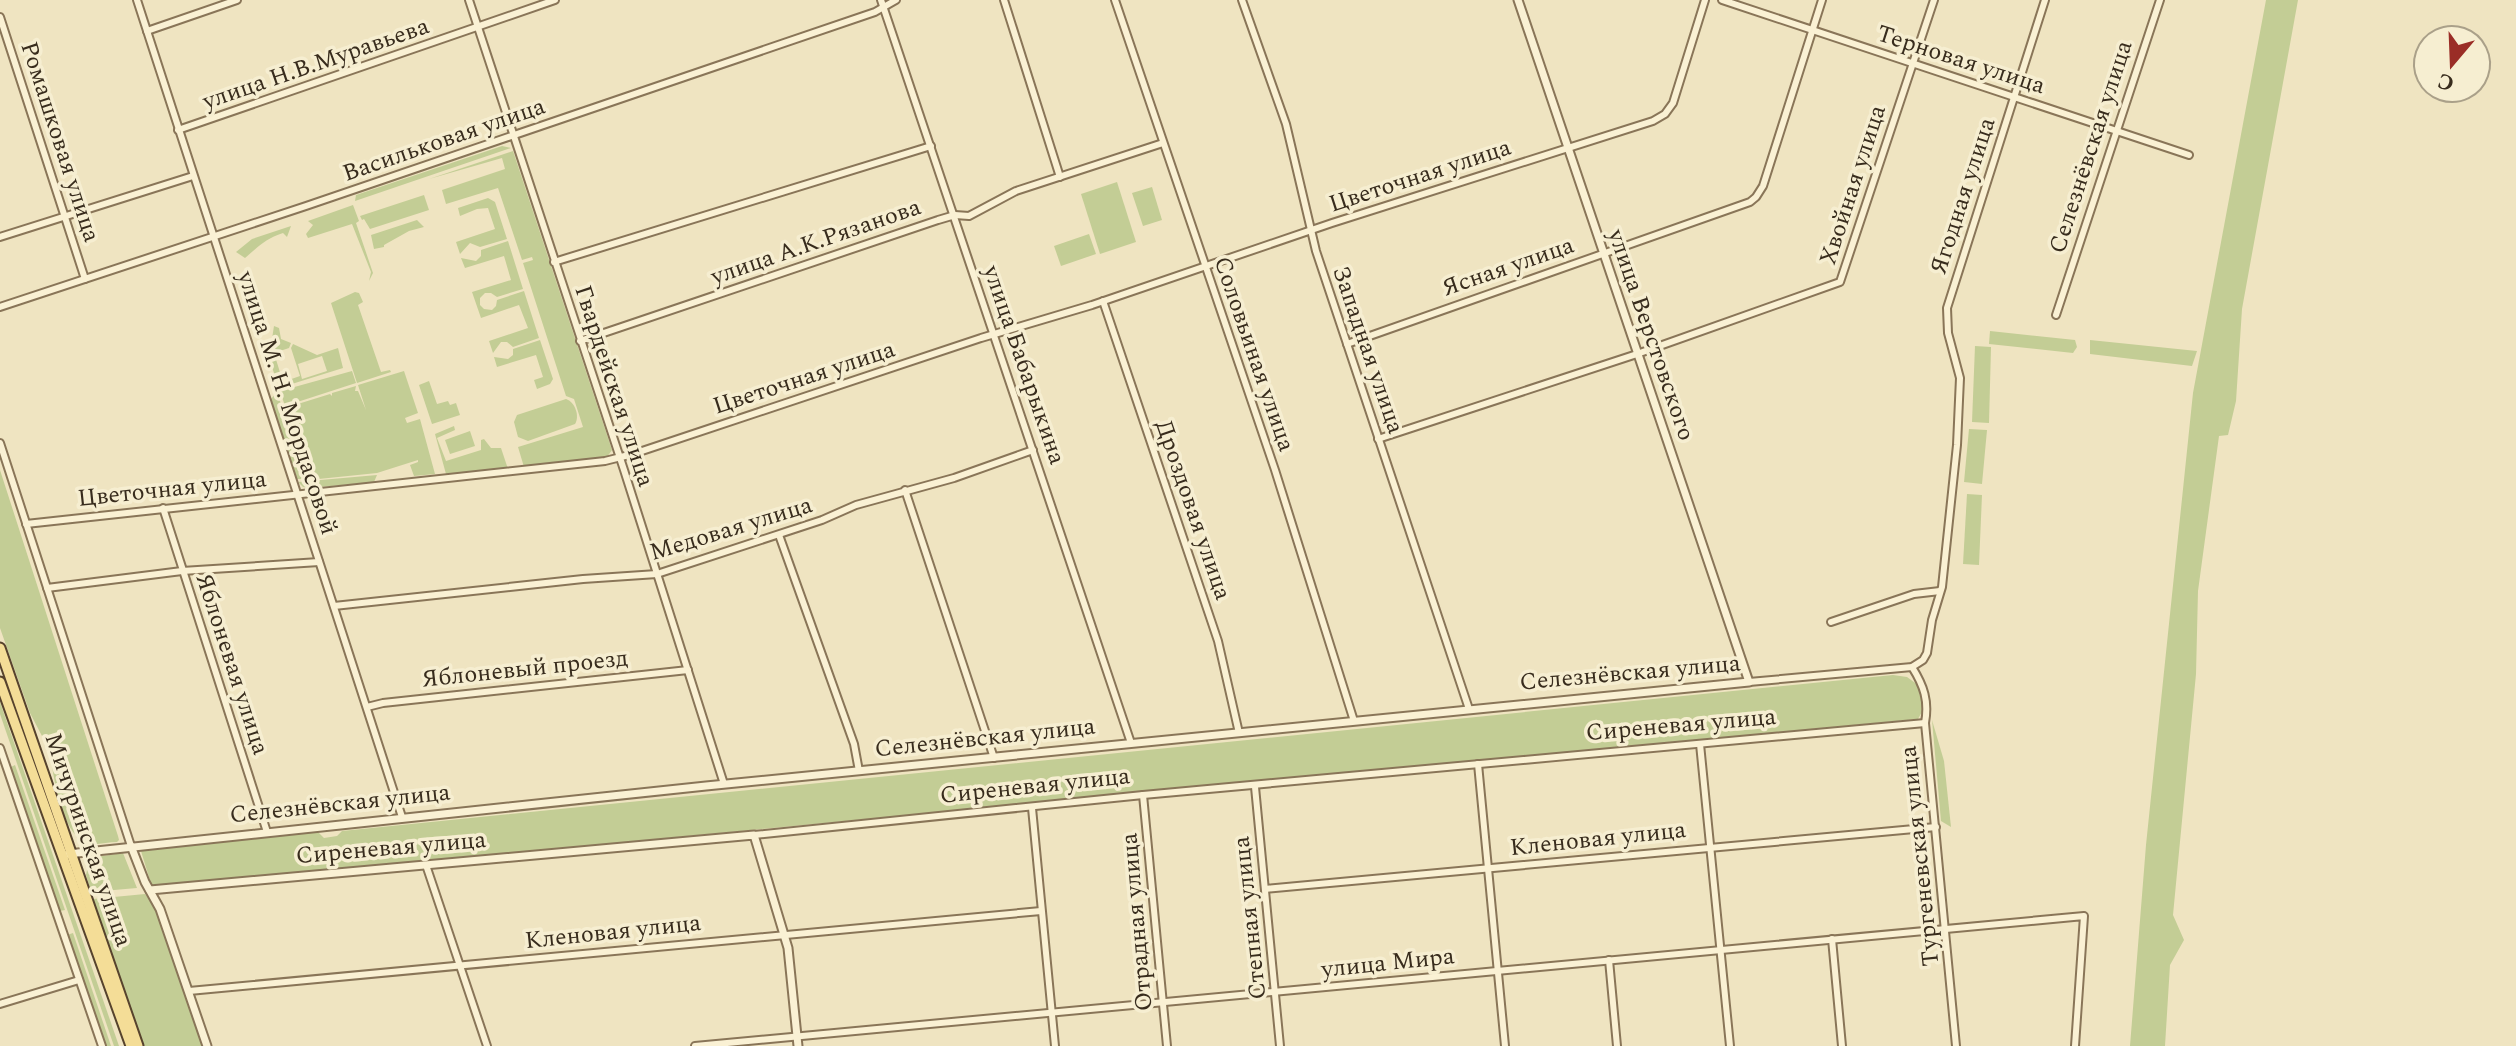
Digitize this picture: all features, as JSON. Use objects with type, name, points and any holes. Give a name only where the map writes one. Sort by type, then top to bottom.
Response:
[{"type":"main road","name":"Мичуринская улица","points":[[0,648],[131,1046]]},
{"type":"main road","name":"Мичуринская улица","points":[[0,682],[138,1046]]},
{"type":"street","name":"улица М. Н. Мордасовой","points":[[137,0],[402,817]]},
{"type":"street","points":[[147,31],[237,0]]},
{"type":"street","name":"Гвардейская улица","points":[[469,0],[724,784]]},
{"type":"street","name":"улица Н.В.Муравьева","points":[[178,130],[555,0]]},
{"type":"street","name":"улица Бабарыкина","points":[[881,0],[1131,743]]},
{"type":"street","name":"Васильковая улица","points":[[0,307],[884,9],[896,0]]},
{"type":"street","points":[[1004,0],[1060,177]]},
{"type":"street","name":"Соловьиная улица","points":[[1115,0],[1275,470],[1354,721]]},
{"type":"street","name":"Западная улица","points":[[1242,0],[1286,124],[1310,230],[1469,709]]},
{"type":"street","name":"улица Верстовского","points":[[1518,0],[1749,682]]},
{"type":"street","points":[[1568,148],[1632,129],[1665,114],[1678,92],[1705,0]]},
{"type":"street","name":"Терновая улица","points":[[1722,0],[2189,155]]},
{"type":"street","name":"Ясная улица","points":[[1347,344],[1750,202],[1756,197],[1766,175],[1822,0]]},
{"type":"street","name":"Хвойная улица","points":[[1378,439],[1637,354],[1840,282],[1934,0]]},
{"type":"street","name":"Ягодная улица","points":[[1912,667],[1927,653],[1940,591],[1957,445],[1960,378],[1948,333],[1947,308],[2045,0]]},
{"type":"street","name":"Селезнёвская улица","points":[[2056,315],[2160,0]]},
{"type":"street","name":"Ромашковая улица","points":[[0,17],[85,279]]},
{"type":"street","name":"улица А.К.Рязанова","points":[[580,341],[955,215],[969,216],[1016,191],[1163,143]]},
{"type":"street","points":[[554,262],[931,146]]},
{"type":"street","name":"Цветочная улица","points":[[26,524],[619,458],[1568,148]]},
{"type":"street","points":[[0,237],[193,176]]},
{"type":"street","name":"Дроздовая улица","points":[[1103,301],[1218,641],[1239,733]]},
{"type":"street","points":[[0,443],[131,846],[160,909],[207,1046]]},
{"type":"street","name":"Медовая улица","points":[[334,606],[657,574],[779,535],[856,505],[954,478],[1033,450]]},
{"type":"street","points":[[905,490],[994,758]]},
{"type":"street","name":"Яблоневая улица","points":[[163,508],[267,832]]},
{"type":"street","points":[[779,535],[854,744],[859,771]]},
{"type":"street","points":[[47,588],[182,571],[319,562]]},
{"type":"street","points":[[1831,622],[1914,594],[1940,591]]},
{"type":"street","name":"Селезнёвская улица","points":[[67,854],[724,784],[1912,667]]},
{"type":"street","name":"Тургеневская улица","points":[[1912,667],[1922,682],[1928,704],[1925,723],[1956,1046]]},
{"type":"street","name":"Яблоневый проезд","points":[[367,707],[688,670]]},
{"type":"street","name":"Сиреневая улица","points":[[150,890],[1925,723]]},
{"type":"street","points":[[1700,744],[1730,1046]]},
{"type":"street","points":[[0,748],[102,1046]]},
{"type":"street","points":[[1478,764],[1505,1046]]},
{"type":"street","name":"Степная улица","points":[[1255,787],[1280,1046]]},
{"type":"street","name":"Отрадная улица","points":[[1143,795],[1167,1046]]},
{"type":"street","points":[[1032,808],[1055,1046]]},
{"type":"street","name":"Кленовая улица","points":[[1265,889],[1936,827]]},
{"type":"street","points":[[754,835],[785,934],[797,1041]]},
{"type":"street","points":[[426,865],[487,1046]]},
{"type":"street","name":"Кленовая улица","points":[[189,991],[1041,911]]},
{"type":"street","name":"улица Мира","points":[[695,1046],[797,1041],[1163,1001],[2084,916],[2075,1046]]},
{"type":"street","points":[[1832,939],[1842,1046]]},
{"type":"street","points":[[1609,960],[1617,1046]]},
{"type":"street","points":[[0,1004],[79,980]]},
{"type":"green space","points":[[2266,0],[2298,0],[2242,309],[2236,401],[2228,435],[2219,436],[2198,591],[2196,674],[2173,915],[2184,940],[2170,965],[2165,1046],[2130,1046],[2146,845],[2193,393]]},
{"type":"green space","points":[[502,146],[511,148],[355,201],[356,195]]},
{"type":"green space","points":[[513,151],[612,450],[607,457],[524,467],[518,447],[583,427],[574,399],[566,396],[523,263],[533,260],[532,257],[522,260],[498,188],[446,204],[442,190],[505,169],[502,158],[429,179]]},
{"type":"green space","points":[[1117,182],[1136,242],[1100,254],[1081,194]]},
{"type":"green space","points":[[1152,187],[1162,220],[1143,226],[1132,193]]},
{"type":"green space","points":[[424,195],[429,210],[370,229],[360,216]]},
{"type":"green space","points":[[488,198],[495,202],[507,239],[480,247],[470,243],[460,254],[456,242],[495,229],[488,208],[460,216],[458,208]]},
{"type":"green space","points":[[353,205],[373,273],[369,281],[371,272],[352,224],[308,238],[306,234],[313,225],[308,221]]},
{"type":"green space","points":[[417,220],[424,227],[374,249],[371,235]]},
{"type":"green space","points":[[291,226],[287,237],[283,233],[271,238],[245,258],[236,252],[252,239]]},
{"type":"green space","points":[[1089,234],[1096,254],[1061,266],[1054,246]]},
{"type":"green space","points":[[508,241],[523,289],[497,297],[485,293],[480,298],[480,305],[492,310],[497,300],[524,291],[539,338],[513,347],[501,342],[493,353],[489,341],[528,328],[519,305],[481,318],[472,292],[511,280],[504,256],[465,268],[461,258],[476,261],[481,256],[481,250]]},
{"type":"green space","points":[[359,293],[363,302],[358,305],[381,372],[391,372],[357,383],[331,303]]},
{"type":"green space","points":[[274,326],[279,328],[281,339],[291,343],[289,348],[274,353],[283,382],[300,376],[291,348],[293,344],[317,355],[338,348],[343,368],[279,388],[269,358]],"holes":[[[322,356],[327,371],[302,379],[298,364]]]},
{"type":"green space","points":[[1990,331],[2075,340],[2077,347],[2073,353],[1989,344]]},
{"type":"green space","points":[[540,340],[553,379],[550,384],[537,389],[534,380],[543,377],[536,355],[497,367],[494,357],[508,359],[513,355],[513,349]]},
{"type":"green space","points":[[2090,340],[2197,351],[2192,366],[2090,354]]},
{"type":"green space","points":[[1975,346],[1991,347],[1989,423],[1972,422]]},
{"type":"green space","points":[[352,371],[356,383],[285,406],[280,391]]},
{"type":"green space","points":[[404,371],[418,413],[405,418],[407,423],[420,419],[435,474],[414,476],[410,465],[418,460],[377,473],[309,480],[285,408],[330,394],[332,396],[332,393],[356,386],[355,391],[358,391],[366,410],[358,385]]},
{"type":"green space","points":[[429,381],[437,404],[448,401],[450,405],[456,403],[460,415],[432,424],[419,385]]},
{"type":"green space","points":[[277,392],[306,479],[297,479],[271,399]]},
{"type":"green space","points":[[566,399],[576,410],[575,424],[528,441],[518,437],[514,422],[517,415]]},
{"type":"green space","points":[[454,426],[455,430],[437,438],[446,461],[481,450],[481,440],[484,439],[491,448],[501,448],[508,469],[446,474],[435,434]]},
{"type":"green space","points":[[1969,429],[1987,430],[1982,484],[1964,482]]},
{"type":"green space","points":[[470,431],[475,446],[450,454],[445,440]]},
{"type":"green space","points":[[0,470],[118,836],[117,842],[90,844],[73,832],[55,781],[51,759],[55,757],[49,735],[42,736],[30,713],[0,628]]},
{"type":"green space","points":[[377,475],[374,482],[310,488],[298,482]]},
{"type":"green space","points":[[1967,494],[1982,495],[1979,565],[1963,564]]},
{"type":"green space","points":[[1893,675],[1907,677],[1918,685],[1923,710],[1918,719],[152,887],[141,851],[318,832],[324,838],[337,836],[342,831]]},
{"type":"green space","points":[[0,702],[119,1046],[114,1046],[0,714]]},
{"type":"green space","points":[[1932,720],[1944,761],[1951,827],[1941,821]]},
{"type":"green space","points":[[15,765],[65,910],[60,911],[11,767]]},
{"type":"green space","points":[[123,853],[137,888],[91,892],[86,875],[89,861]]},
{"type":"green space","points":[[145,894],[157,910],[202,1046],[144,1046],[93,899]]},
{"type":"green space","points":[[73,933],[111,1046],[105,1046],[67,935]]}]
